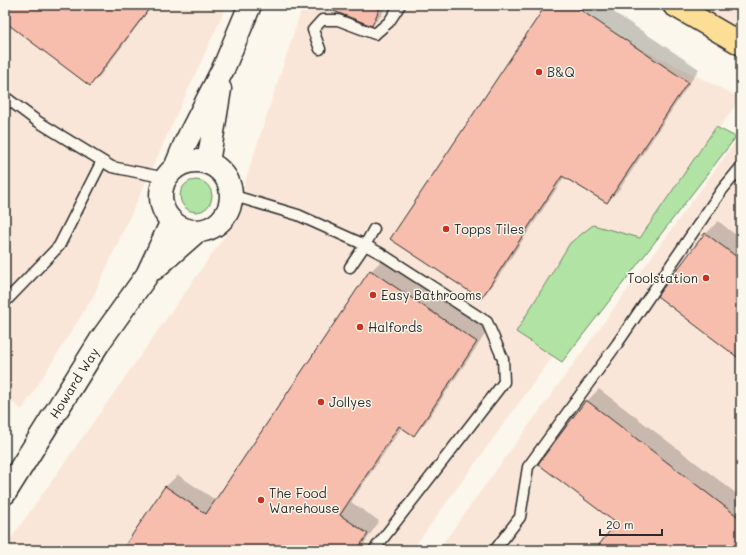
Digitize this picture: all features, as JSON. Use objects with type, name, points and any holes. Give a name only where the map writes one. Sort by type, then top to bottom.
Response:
[{"type":"highway","points":[[674,5],[741,44]]},
{"type":"street","points":[[171,173],[185,163],[196,161],[208,163],[217,168],[225,176],[230,185],[230,207],[225,217],[217,225],[207,230],[196,232],[179,227],[165,212],[162,201],[162,189],[224,67],[250,5]]},
{"type":"street","points":[[208,163],[224,67]]},
{"type":"street","name":"Howard Way","points":[[5,493],[100,341],[147,275],[172,221]]},
{"type":"street","name":"Howard Way","points":[[147,275],[196,232]]},
{"type":"lane","points":[[320,49],[313,30],[322,20],[338,20],[375,34],[389,22],[400,5]]},
{"type":"lane","points":[[5,97],[37,121],[112,167],[171,173]]},
{"type":"lane","points":[[5,302],[59,246],[102,161]]},
{"type":"lane","points":[[495,550],[520,517],[528,467],[617,344],[722,190],[741,166]]},
{"type":"lane","points":[[231,196],[298,215],[380,253],[487,322],[504,359],[504,382],[374,550]]},
{"type":"lane","points":[[350,267],[374,229]]},
{"type":"shaded area","points":[[5,5],[227,5],[93,297],[22,410],[5,397]]},
{"type":"shaded area","points":[[303,5],[553,5],[741,98],[412,550],[5,550],[5,547],[12,537],[229,230]]},
{"type":"shaded area","points":[[672,5],[741,5],[741,50]]},
{"type":"shaded area","points":[[741,134],[741,550],[438,550]]},
{"type":"green space","points":[[716,127],[736,137],[562,362],[516,332],[570,243],[593,225],[640,238]]},
{"type":"green space","points":[[193,180],[199,180],[209,187],[212,196],[211,202],[205,209],[199,212],[193,212],[183,205],[180,199],[180,193],[187,183]]},
{"type":"building","points":[[5,5],[152,5],[90,86],[5,22]]},
{"type":"building","points":[[321,5],[381,5],[372,26]]},
{"type":"building","points":[[546,5],[573,5],[688,82],[607,203],[562,176],[481,299],[390,239]]},
{"type":"building","name":"Toolstation","points":[[705,233],[741,260],[741,360],[657,296]]},
{"type":"building","points":[[370,270],[477,342],[414,436],[399,426],[340,515],[368,534],[357,550],[122,550],[165,486],[206,514]]},
{"type":"building","points":[[586,400],[741,519],[741,550],[595,550],[616,523],[538,464]]},
{"type":"place","name":"B&Q","points":[[539,72]]},
{"type":"place","name":"Topps Tiles","points":[[446,229]]},
{"type":"place","name":"Toolstation","points":[[706,278]]},
{"type":"place","name":"Easy Bathrooms","points":[[373,295]]},
{"type":"place","name":"Halfords","points":[[360,327]]},
{"type":"place","name":"Jollyes","points":[[321,402]]},
{"type":"place","name":"The Food Warehouse","points":[[261,500]]}]
